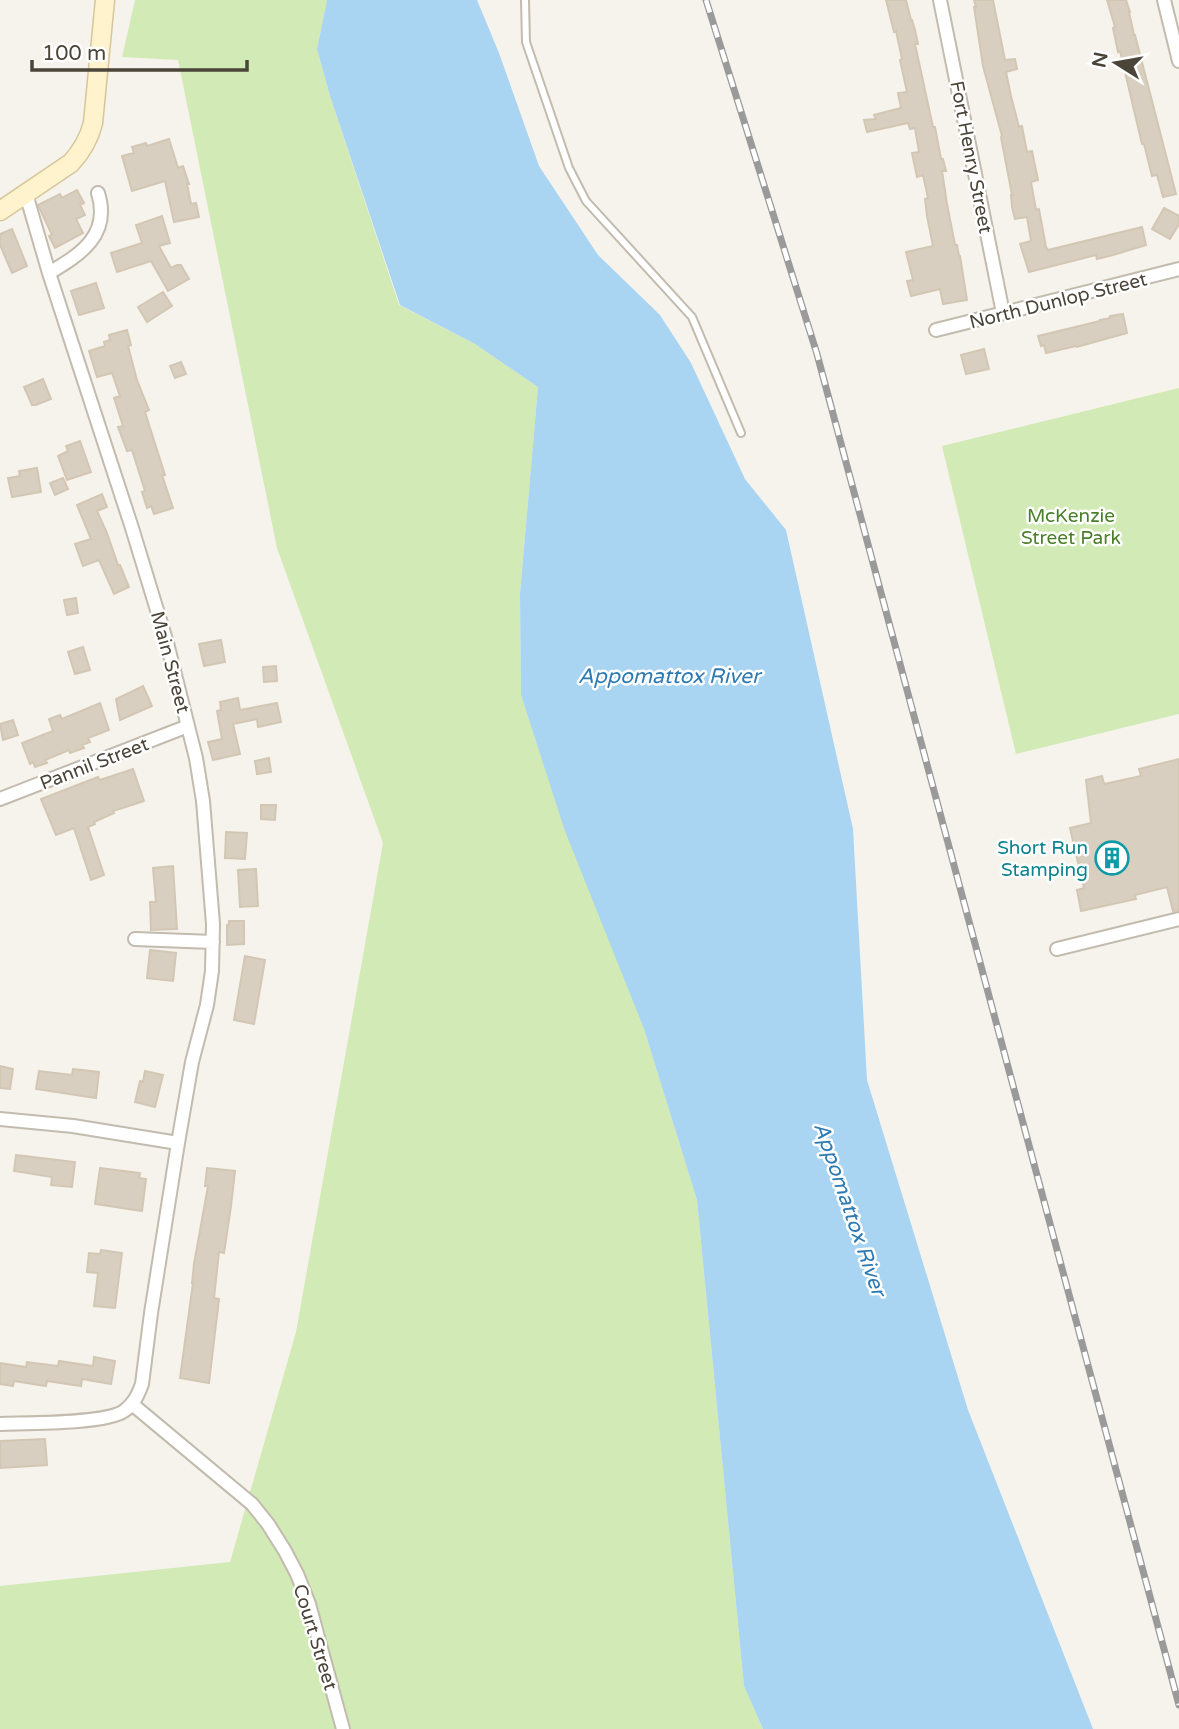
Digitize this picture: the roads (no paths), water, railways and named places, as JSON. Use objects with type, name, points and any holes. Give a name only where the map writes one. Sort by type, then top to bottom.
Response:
[{"type":"main road","points":[[0,211],[71,163],[89,138],[93,123],[105,0]]},
{"type":"street","name":"Fort Henry Street","points":[[940,0],[1003,313]]},
{"type":"street","points":[[1164,0],[1179,61]]},
{"type":"street","points":[[49,273],[77,257],[99,229],[101,203],[97,193]]},
{"type":"street","name":"Main Street","points":[[26,194],[167,643],[196,758],[203,802],[213,942],[212,971],[178,1143],[142,1384],[132,1404]]},
{"type":"street","name":"North Dunlop Street","points":[[936,330],[1179,269]]},
{"type":"street","name":"Pannil Street","points":[[0,799],[188,726]]},
{"type":"street","points":[[1056,949],[1179,919]]},
{"type":"street","points":[[135,939],[213,942]]},
{"type":"street","points":[[0,1119],[74,1126],[178,1143]]},
{"type":"street","points":[[0,1424],[113,1417],[132,1404]]},
{"type":"street","name":"Court Street","points":[[132,1404],[252,1504],[268,1524],[285,1551],[309,1604],[343,1729]]},
{"type":"lane","points":[[525,0],[526,42],[569,168],[586,201],[692,317],[741,433]]},
{"type":"water","name":"Appomattox River","points":[[327,0],[477,0],[539,166],[598,255],[660,315],[691,363],[745,479],[786,530],[853,829],[867,1080],[968,1410],[1093,1729],[763,1729],[744,1686],[697,1200],[644,1029],[565,831],[521,695],[520,594],[538,387],[475,344],[400,305],[330,96],[317,49]]},
{"type":"railway","points":[[706,0],[817,354],[1179,1705]]},
{"type":"place","name":"Short Run Stamping","points":[[1112,858]]},
{"type":"park label","name":"McKenzie Street Park","points":[[1071,526]]}]
